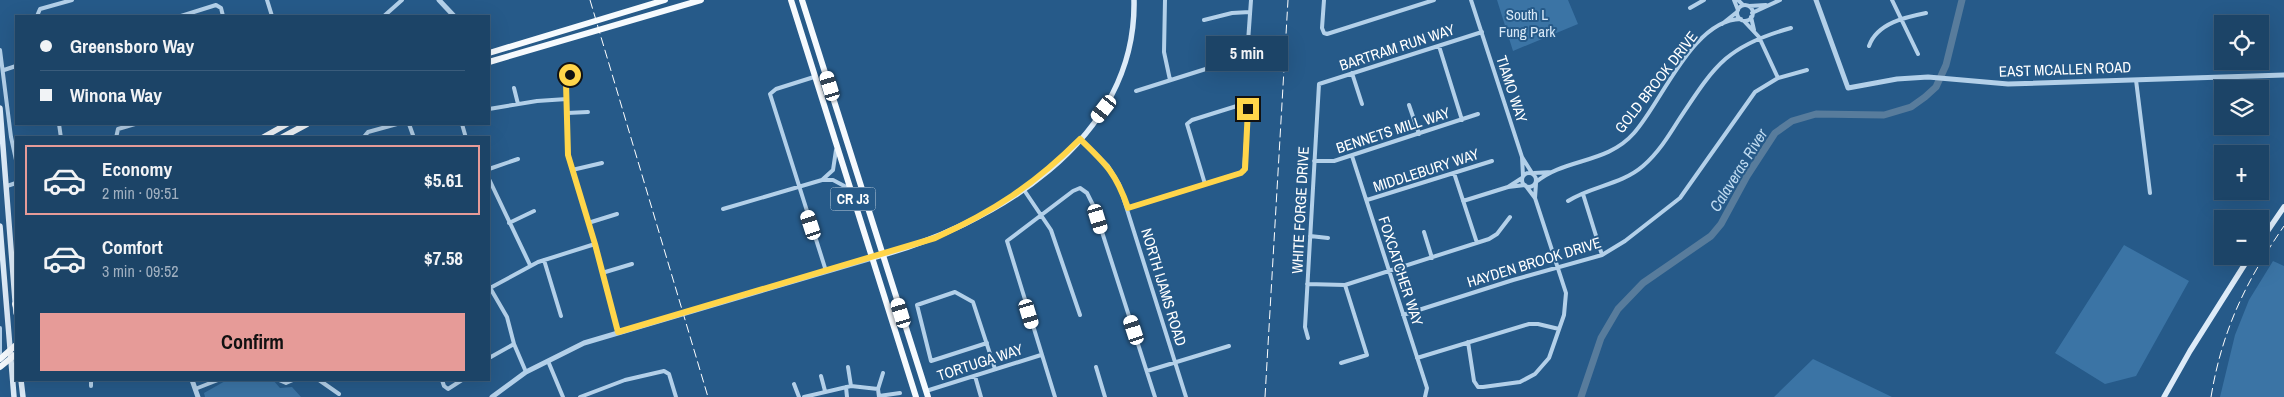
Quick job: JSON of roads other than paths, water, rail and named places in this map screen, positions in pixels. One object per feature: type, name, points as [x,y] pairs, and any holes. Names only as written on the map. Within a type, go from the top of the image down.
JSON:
[{"type":"main road","points":[[490,52],[665,0]]},
{"type":"main road","points":[[490,62],[702,0]]},
{"type":"main road","name":"CR J3","points":[[791,0],[916,397]]},
{"type":"main road","name":"CR J3","points":[[802,0],[927,394]]},
{"type":"main road","points":[[872,258],[952,231],[988,212],[1024,190],[1080,139],[1104,109],[1122,72],[1131,40],[1134,0]]},
{"type":"main road","points":[[0,108],[15,293]]},
{"type":"main road","points":[[266,136],[285,125]]},
{"type":"main road","points":[[285,136],[305,125]]},
{"type":"main road","points":[[2269,229],[2284,207]]},
{"type":"main road","points":[[0,226],[13,352],[10,358],[0,367]]},
{"type":"main road","points":[[2164,397],[2190,351],[2244,265]]},
{"type":"main road","points":[[0,358],[13,352]]},
{"type":"main road","points":[[10,358],[14,397]]},
{"type":"main road","points":[[21,381],[23,397]]},
{"type":"street","points":[[37,15],[40,9],[72,0]]},
{"type":"street","points":[[267,0],[272,15]]},
{"type":"street","points":[[385,15],[402,0]]},
{"type":"street","points":[[439,0],[453,15]]},
{"type":"street","points":[[1166,0],[1164,52],[1170,80]]},
{"type":"street","points":[[1136,91],[1247,56],[1251,0]]},
{"type":"street","points":[[1324,0],[1322,28],[1324,33],[1331,33],[1434,0]]},
{"type":"street","name":"TIAMO WAY","points":[[1472,0],[1522,157],[1536,182]]},
{"type":"street","points":[[1690,8],[1704,0]]},
{"type":"street","points":[[1734,0],[1742,20],[1759,37],[1778,78]]},
{"type":"street","points":[[1738,0],[1746,6],[1751,15],[1754,30]]},
{"type":"street","name":"GOLD BROOK DRIVE","points":[[1722,24],[1742,20],[1766,5],[1780,0]]},
{"type":"street","name":"EAST MCALLEN ROAD","points":[[1816,0],[1848,88],[1897,79],[1932,77],[1992,84],[2284,75]]},
{"type":"street","points":[[1892,0],[1918,54]]},
{"type":"street","points":[[184,15],[216,5],[221,8],[223,15]]},
{"type":"street","name":"GOLD BROOK DRIVE","points":[[1522,177],[1532,173],[1552,172],[1603,156],[1628,139],[1638,128],[1684,60],[1703,38],[1746,6],[1766,5]]},
{"type":"street","points":[[1204,20],[1232,13],[1250,12]]},
{"type":"street","points":[[1869,46],[1880,31],[1901,19],[1926,12]]},
{"type":"street","points":[[1568,201],[1626,178],[1642,167],[1665,142],[1716,67],[1728,55],[1759,37],[1791,28]]},
{"type":"street","name":"BARTRAM RUN WAY","points":[[1319,84],[1482,32]]},
{"type":"street","points":[[1439,46],[1462,120]]},
{"type":"street","points":[[0,50],[4,70],[10,137],[15,156]]},
{"type":"street","points":[[4,70],[15,66]]},
{"type":"street","name":"HAYDEN BROOK DRIVE","points":[[1403,315],[1513,280],[1602,255],[1625,241],[1680,198],[1748,99],[1766,84],[1778,78],[1807,70]]},
{"type":"street","points":[[1352,73],[1362,104]]},
{"type":"street","points":[[574,74],[566,79],[567,142],[572,170],[595,244],[618,332]]},
{"type":"street","points":[[814,77],[776,89],[770,94],[826,271]]},
{"type":"street","points":[[2136,80],[2150,193]]},
{"type":"street","name":"WHITE FORGE DRIVE","points":[[1308,338],[1305,327],[1319,84]]},
{"type":"street","points":[[514,88],[518,104]]},
{"type":"street","points":[[490,109],[567,99]]},
{"type":"street","points":[[1128,208],[1205,184],[1244,171],[1248,112],[1246,105],[1230,108],[1187,124],[1205,184]]},
{"type":"street","points":[[1409,105],[1419,134]]},
{"type":"street","points":[[567,113],[588,112]]},
{"type":"street","name":"BENNETS MILL WAY","points":[[1314,161],[1334,161],[1352,156],[1478,114]]},
{"type":"street","points":[[116,136],[118,129],[132,125]]},
{"type":"street","points":[[363,136],[394,125]]},
{"type":"street","name":"NORTH IJAMS ROAD","points":[[1080,139],[1112,171],[1119,184],[1186,397]]},
{"type":"street","points":[[822,180],[833,170],[836,162],[836,143]]},
{"type":"street","name":"FOXCATCHER WAY","points":[[1352,156],[1417,358],[1426,395]]},
{"type":"street","name":"TIAMO WAY","points":[[1522,157],[1522,177]]},
{"type":"street","points":[[490,168],[518,158]]},
{"type":"street","name":"MIDDLEBURY WAY","points":[[1367,200],[1492,160]]},
{"type":"street","points":[[572,170],[602,163]]},
{"type":"street","name":"GOLD BROOK DRIVE","points":[[1525,186],[1532,186],[1552,172]]},
{"type":"street","points":[[1454,173],[1477,243]]},
{"type":"street","points":[[1468,342],[1474,381],[1478,386],[1520,382],[1536,374],[1549,358],[1559,329],[1566,300],[1558,268],[1535,198],[1525,186],[1522,177],[1508,187]]},
{"type":"street","points":[[490,180],[530,265]]},
{"type":"street","points":[[723,210],[822,180],[833,180],[851,190]]},
{"type":"street","points":[[0,188],[15,182]]},
{"type":"street","points":[[1535,198],[1536,182]]},
{"type":"street","points":[[1463,201],[1508,187],[1525,186]]},
{"type":"street","points":[[1055,397],[1007,244],[1009,239],[1076,189],[1084,189],[1094,207],[1155,397]]},
{"type":"street","points":[[1024,190],[1042,216],[1055,241],[1080,315]]},
{"type":"street","points":[[1583,194],[1602,255]]},
{"type":"street","points":[[509,223],[534,211]]},
{"type":"street","points":[[588,223],[617,214]]},
{"type":"street","points":[[1307,284],[1344,285],[1432,258],[1477,243],[1497,234],[1510,217]]},
{"type":"street","points":[[1424,232],[1432,258]]},
{"type":"street","points":[[1310,236],[1328,238]]},
{"type":"street","points":[[490,286],[530,265],[595,244]]},
{"type":"street","points":[[492,397],[499,395],[526,372],[584,343],[872,258]]},
{"type":"street","points":[[544,260],[560,316]]},
{"type":"street","points":[[602,273],[632,264]]},
{"type":"street","points":[[1341,363],[1367,355],[1344,285]]},
{"type":"street","points":[[490,289],[507,317],[514,344],[526,372]]},
{"type":"street","points":[[987,344],[931,361],[917,304],[958,292],[964,298],[973,302],[987,344],[995,369]]},
{"type":"street","points":[[1417,358],[1529,324],[1559,329]]},
{"type":"street","points":[[0,328],[0,353]]},
{"type":"street","points":[[490,357],[514,344]]},
{"type":"street","points":[[1147,371],[1229,346]]},
{"type":"street","name":"TORTUGA WAY","points":[[927,394],[995,369],[1041,355]]},
{"type":"street","points":[[548,361],[563,397]]},
{"type":"street","points":[[1096,366],[1105,397]]},
{"type":"street","points":[[848,368],[851,386]]},
{"type":"street","points":[[580,397],[624,380],[667,372],[676,397]]},
{"type":"street","points":[[883,373],[878,389],[879,397],[900,393]]},
{"type":"street","points":[[821,376],[825,391]]},
{"type":"street","points":[[975,376],[981,397]]},
{"type":"street","points":[[91,381],[91,386]]},
{"type":"street","points":[[192,381],[198,397]]},
{"type":"street","points":[[195,389],[215,381]]},
{"type":"street","points":[[320,381],[339,394]]},
{"type":"street","points":[[442,381],[444,386],[448,389],[460,381]]},
{"type":"street","points":[[794,384],[798,397]]},
{"type":"street","points":[[804,397],[851,386],[878,389]]},
{"type":"street","points":[[846,387],[847,397]]},
{"type":"waterway","name":"Calaveras River","points":[[1581,397],[1601,338],[1618,309],[1643,283],[1711,236],[1721,224],[1747,176],[1775,133],[1792,121],[1816,114],[1884,115],[1911,107],[1936,87],[1946,65],[1962,0]]},
{"type":"railway","points":[[590,0],[708,397]]},
{"type":"railway","points":[[1265,397],[1288,0]]},
{"type":"railway","points":[[2211,397],[2222,350],[2237,307],[2258,266],[2284,226]]},
{"type":"park label","name":"South L Fung Park","points":[[1527,22]]}]
